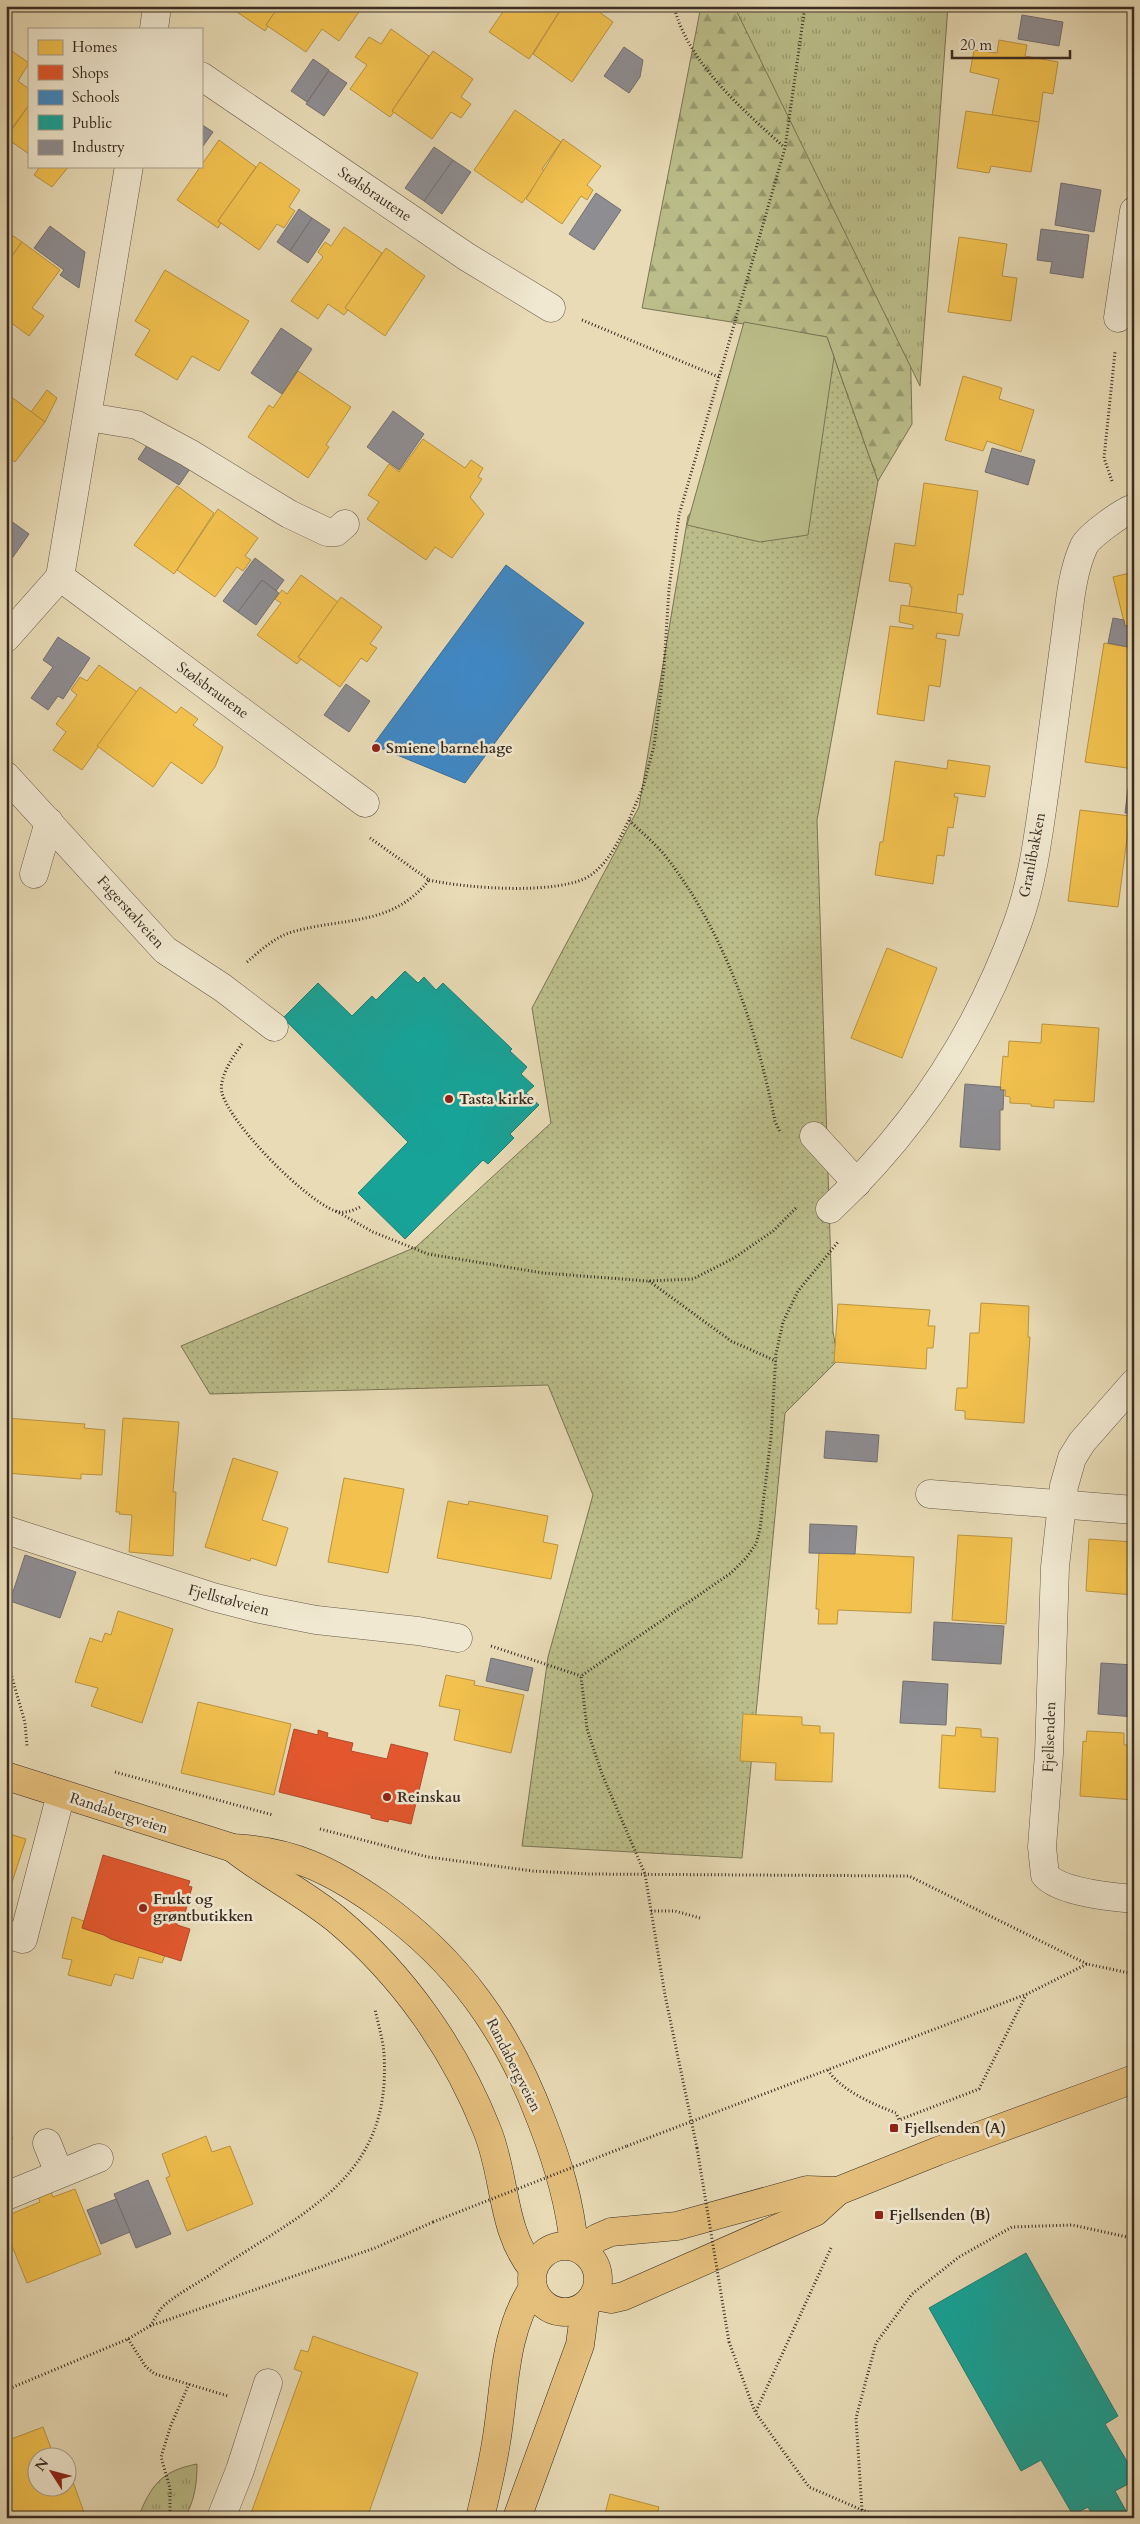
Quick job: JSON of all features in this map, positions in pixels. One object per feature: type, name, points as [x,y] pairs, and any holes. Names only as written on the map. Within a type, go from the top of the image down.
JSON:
[{"type":"main road","name":"Randabergveien","points":[[6,1776],[233,1848],[265,1850],[295,1858],[334,1876],[404,1922],[439,1953],[464,1982],[484,2006],[507,2042],[538,2109],[566,2190],[578,2248]]},
{"type":"main road","name":"Randabergveien","points":[[233,1848],[259,1868],[309,1900],[349,1931],[376,1956],[436,2032],[457,2066],[488,2132],[516,2243],[533,2278]]},
{"type":"main road","points":[[533,2278],[538,2299],[548,2308],[560,2313],[573,2312],[590,2301],[624,2296],[815,2212],[838,2191],[938,2151],[1134,2079]]},
{"type":"main road","points":[[480,2518],[496,2443],[511,2338],[539,2258],[549,2249],[562,2246],[578,2248],[611,2232],[677,2226],[807,2190],[838,2191]]},
{"type":"main road","points":[[517,2518],[580,2345],[590,2301],[599,2281],[597,2267],[578,2248]]},
{"type":"street","points":[[154,28],[158,6]]},
{"type":"street","name":"Stølsbrautene","points":[[202,77],[467,257],[551,308]]},
{"type":"street","points":[[6,638],[60,577],[88,417],[128,168]]},
{"type":"street","points":[[1118,318],[1134,210]]},
{"type":"street","points":[[88,417],[138,425],[189,453],[289,514],[327,532],[336,532],[345,524]]},
{"type":"street","name":"Granlibakken","points":[[830,1209],[858,1182],[923,1106],[956,1054],[988,994],[1018,921],[1037,848],[1072,591],[1084,545],[1129,510]]},
{"type":"street","name":"Stølsbrautene","points":[[60,577],[365,803]]},
{"type":"street","name":"Fagerstølveien","points":[[6,776],[165,950],[223,988],[268,1022]]},
{"type":"street","points":[[34,874],[49,822]]},
{"type":"street","points":[[814,1136],[858,1182]]},
{"type":"street","name":"Fjellsenden","points":[[1134,1383],[1082,1442],[1072,1458],[1064,1486],[1055,1567],[1050,1754],[1042,1847],[1045,1875],[1054,1883],[1134,1899]]},
{"type":"street","points":[[930,1494],[1062,1506],[1134,1510]]},
{"type":"street","name":"Fjellstølveien","points":[[6,1530],[204,1595],[260,1609],[316,1620],[418,1630],[458,1638]]},
{"type":"street","points":[[6,1934],[22,1939],[61,1794]]},
{"type":"street","points":[[47,2143],[59,2173]]},
{"type":"street","points":[[6,2196],[99,2158]]},
{"type":"street","points":[[221,2518],[240,2470],[264,2394]]},
{"type":"path","points":[[674,6],[679,27],[718,84],[785,148]]},
{"type":"path","points":[[365,803],[365,828],[368,837],[429,880],[454,886],[492,888],[565,885],[589,877],[604,865],[615,849],[642,787],[654,746],[679,515],[785,148],[805,6]]},
{"type":"path","points":[[551,308],[719,377]]},
{"type":"path","points":[[1118,318],[1104,458],[1129,510]]},
{"type":"path","points":[[629,820],[666,856],[713,927],[740,995],[768,1088],[775,1121],[782,1138]]},
{"type":"path","points":[[223,988],[268,944],[291,932],[381,915],[396,909],[419,893],[429,880]]},
{"type":"path","points":[[268,1022],[236,1053],[225,1074],[222,1092],[234,1115],[295,1184],[317,1201],[373,1232],[428,1254],[543,1273],[648,1280],[693,1279],[734,1258],[773,1231],[796,1208],[818,1194],[840,1222],[842,1235],[835,1248],[798,1291],[783,1322],[776,1361],[771,1437],[760,1529],[756,1544],[746,1558],[731,1573],[581,1676]]},
{"type":"path","points":[[336,1212],[348,1212],[360,1207]]},
{"type":"path","points":[[648,1280],[731,1341],[776,1361]]},
{"type":"path","points":[[458,1638],[512,1652],[581,1676]]},
{"type":"path","points":[[6,1656],[25,1723],[27,1747]]},
{"type":"path","points":[[581,1676],[587,1729],[602,1774],[645,1874],[650,1912],[691,2123],[698,2148],[729,2342],[755,2412],[809,2487],[862,2510],[887,2518]]},
{"type":"path","points":[[20,1745],[36,1750]]},
{"type":"path","points":[[112,1771],[282,1818]]},
{"type":"path","points":[[310,1826],[428,1857],[533,1871],[645,1874],[909,1876],[1087,1964],[1134,1974]]},
{"type":"path","points":[[650,1912],[675,1911],[700,1918]]},
{"type":"path","points":[[6,2390],[128,2338],[150,2326],[375,2248],[433,2222],[1026,1994],[1087,1964]]},
{"type":"path","points":[[828,2070],[833,2078],[874,2105],[896,2113],[899,2120],[979,2089],[1026,1994]]},
{"type":"path","points":[[150,2326],[161,2309],[224,2265],[295,2222],[327,2198],[351,2170],[370,2142],[381,2111],[384,2052],[374,2005]]},
{"type":"path","points":[[1134,2210],[1132,2238],[1134,2252]]},
{"type":"path","points":[[862,2510],[856,2418],[876,2343],[912,2294],[959,2257],[1012,2227],[1072,2225],[1132,2238]]},
{"type":"path","points":[[755,2412],[831,2248]]},
{"type":"path","points":[[128,2338],[146,2367],[155,2374],[189,2384],[264,2394]]},
{"type":"path","points":[[170,2518],[170,2488],[161,2458],[171,2424],[189,2384]]},
{"type":"green space","points":[[701,6],[903,6],[912,424],[878,481],[827,337],[642,308]]},
{"type":"green space","points":[[734,6],[948,6],[920,386]]},
{"type":"green space","points":[[744,322],[827,337],[834,357],[808,535],[760,542],[687,525]]},
{"type":"green space","points":[[827,337],[878,481],[817,820],[833,1332],[838,1360],[785,1413],[742,1858],[522,1846],[548,1657],[593,1495],[548,1385],[210,1394],[181,1346],[416,1247],[551,1123],[532,1008],[639,807],[688,516]]},
{"type":"green space","points":[[197,2464],[195,2492],[184,2518],[138,2518],[153,2488],[159,2481],[174,2471]]},
{"type":"building: Homes","points":[[228,6],[279,6],[266,25],[268,26],[265,31]]},
{"type":"building: Homes","points":[[279,6],[363,6],[339,41],[322,29],[306,52],[266,25]]},
{"type":"building: Homes","points":[[507,6],[563,6],[529,59],[489,32]]},
{"type":"building: Homes","points":[[563,6],[591,6],[613,22],[572,82],[533,54]]},
{"type":"building: Homes","points":[[391,29],[429,56],[392,111],[394,112],[390,117],[350,89],[367,65],[355,57],[369,37],[381,44]]},
{"type":"building: Homes","points":[[999,40],[1027,45],[1025,56],[1058,62],[1053,94],[1043,92],[1039,122],[992,115],[999,79],[970,72],[974,50],[997,53]]},
{"type":"building: Homes","points":[[6,47],[28,62],[18,81],[28,88],[28,106],[6,136]]},
{"type":"building: Homes","points":[[433,51],[473,79],[461,97],[471,104],[461,118],[451,112],[432,139],[392,111]]},
{"type":"building: Homes","points":[[28,106],[28,153],[6,138]]},
{"type":"building: Homes","points":[[515,110],[561,142],[542,169],[545,171],[522,203],[474,170]]},
{"type":"building: Homes","points":[[966,111],[1039,122],[1031,172],[991,166],[989,173],[957,168]]},
{"type":"building: Homes","points":[[563,139],[601,166],[587,185],[593,190],[587,200],[581,196],[562,224],[526,199]]},
{"type":"building: Homes","points":[[219,140],[256,167],[218,221],[221,223],[218,228],[177,200],[199,168],[202,168],[202,164]]},
{"type":"building: Homes","points":[[260,162],[300,190],[289,207],[295,211],[284,228],[277,224],[259,250],[218,221]]},
{"type":"building: Homes","points":[[39,168],[67,168],[52,187],[34,175]]},
{"type":"building: Homes","points":[[344,227],[382,253],[345,308],[348,310],[344,315],[328,304],[318,319],[291,301],[323,257],[318,252],[325,242],[331,246]]},
{"type":"building: Homes","points":[[6,231],[22,242],[6,264]]},
{"type":"building: Homes","points":[[959,237],[1007,244],[1002,276],[1017,278],[1011,321],[948,312]]},
{"type":"building: Homes","points":[[22,242],[60,270],[32,308],[44,316],[29,336],[6,319],[6,264]]},
{"type":"building: Homes","points":[[386,248],[425,276],[385,336],[345,308]]},
{"type":"building: Homes","points":[[165,270],[249,321],[219,371],[192,356],[177,380],[135,355],[150,330],[135,321]]},
{"type":"building: Homes","points":[[298,371],[351,407],[326,445],[329,447],[308,478],[248,437],[269,405],[273,408]]},
{"type":"building: Homes","points":[[963,376],[1002,388],[999,399],[1034,410],[1021,452],[987,441],[983,451],[945,440]]},
{"type":"building: Homes","points":[[47,390],[57,398],[45,422],[31,412]]},
{"type":"building: Homes","points":[[6,393],[45,422],[15,462],[6,455]]},
{"type":"building: Homes","points":[[423,439],[465,468],[471,460],[483,468],[478,477],[482,479],[470,497],[484,514],[452,558],[435,547],[426,560],[367,519],[379,502],[368,495],[389,464],[399,472]]},
{"type":"building: Homes","points":[[924,483],[978,491],[963,595],[958,594],[956,613],[909,606],[912,587],[910,587],[910,584],[889,581],[895,543],[915,546]]},
{"type":"building: Homes","points":[[177,486],[214,513],[174,574],[134,545]]},
{"type":"building: Homes","points":[[218,509],[258,538],[245,556],[251,560],[243,571],[237,567],[215,597],[177,570]]},
{"type":"building: Homes","points":[[1134,572],[1134,624],[1125,626],[1113,577]]},
{"type":"building: Homes","points":[[301,575],[338,602],[298,657],[301,659],[297,664],[257,635],[281,603],[275,599],[282,590],[287,594]]},
{"type":"building: Homes","points":[[341,597],[382,627],[370,644],[377,648],[367,662],[361,658],[340,687],[298,657]]},
{"type":"building: Homes","points":[[901,605],[963,614],[959,636],[937,633],[936,638],[946,640],[940,687],[929,685],[924,721],[877,714],[890,626],[913,629],[913,625],[899,622]]},
{"type":"building: Homes","points":[[1104,643],[1134,648],[1134,769],[1085,762]]},
{"type":"building: Homes","points":[[99,665],[137,692],[82,770],[53,750],[66,732],[56,724],[77,695],[71,690],[80,677],[87,681]]},
{"type":"building: Homes","points":[[140,687],[176,713],[181,707],[198,719],[193,725],[223,747],[215,767],[202,784],[171,762],[153,787],[97,746]]},
{"type":"building: Homes","points":[[948,760],[990,766],[985,797],[955,793],[954,797],[958,797],[953,828],[948,827],[944,856],[937,855],[933,884],[875,875],[880,842],[883,842],[895,761],[947,769]]},
{"type":"building: Homes","points":[[1080,810],[1130,816],[1118,907],[1068,901]]},
{"type":"building: Homes","points":[[887,948],[937,968],[902,1058],[851,1038]]},
{"type":"building: Homes","points":[[1042,1024],[1099,1028],[1094,1102],[1054,1100],[1054,1108],[1031,1106],[1031,1104],[1010,1103],[1010,1097],[1005,1096],[1006,1090],[1000,1090],[1003,1056],[1008,1057],[1009,1041],[1041,1043]]},
{"type":"building: Homes","points":[[981,1303],[1029,1306],[1028,1337],[1030,1337],[1024,1423],[965,1419],[965,1411],[955,1410],[957,1388],[967,1388],[970,1333],[979,1333]]},
{"type":"building: Homes","points":[[838,1304],[930,1310],[928,1326],[935,1326],[933,1348],[927,1348],[926,1369],[834,1362]]},
{"type":"building: Homes","points":[[6,1418],[85,1424],[84,1428],[105,1430],[102,1475],[81,1474],[81,1479],[6,1473]]},
{"type":"building: Homes","points":[[123,1418],[179,1422],[173,1492],[176,1492],[173,1556],[129,1552],[132,1515],[116,1512]]},
{"type":"building: Homes","points":[[233,1458],[278,1472],[262,1520],[288,1528],[276,1566],[251,1558],[250,1561],[205,1547]]},
{"type":"building: Homes","points":[[344,1478],[404,1489],[388,1573],[328,1562]]},
{"type":"building: Homes","points":[[448,1501],[468,1505],[469,1501],[548,1516],[543,1542],[558,1545],[551,1579],[437,1558]]},
{"type":"building: Homes","points":[[958,1535],[1012,1538],[1006,1624],[952,1620]]},
{"type":"building: Homes","points":[[1089,1539],[1134,1542],[1134,1595],[1086,1591]]},
{"type":"building: Homes","points":[[819,1552],[914,1557],[911,1613],[838,1610],[837,1624],[818,1624],[819,1609],[816,1609]]},
{"type":"building: Homes","points":[[118,1611],[173,1629],[142,1723],[91,1706],[98,1688],[75,1682],[90,1638],[102,1642],[105,1633],[111,1635]]},
{"type":"building: Homes","points":[[446,1675],[475,1681],[474,1685],[524,1695],[511,1753],[454,1740],[460,1710],[439,1706]]},
{"type":"building: Homes","points":[[198,1702],[291,1724],[274,1795],[181,1773]]},
{"type":"building: Homes","points":[[743,1714],[802,1717],[802,1725],[820,1726],[820,1733],[834,1733],[832,1782],[775,1780],[776,1763],[740,1761]]},
{"type":"building: Homes","points":[[956,1727],[981,1729],[981,1737],[998,1738],[995,1792],[939,1788],[942,1735],[955,1736]]},
{"type":"building: Homes","points":[[1087,1731],[1124,1733],[1124,1745],[1134,1745],[1134,1800],[1080,1796],[1083,1741],[1086,1742]]},
{"type":"building: Homes","points":[[6,1833],[26,1839],[6,1901]]},
{"type":"building: Homes","points":[[72,1917],[84,1921],[82,1928],[165,1955],[162,1963],[139,1957],[133,1979],[115,1974],[111,1986],[68,1975],[72,1960],[62,1958]]},
{"type":"building: Homes","points":[[6,2122],[13,2139],[6,2142]]},
{"type":"building: Homes","points":[[206,2136],[212,2152],[230,2146],[253,2204],[187,2231],[166,2178],[170,2176],[162,2154]]},
{"type":"building: Homes","points":[[75,2189],[101,2254],[27,2283],[6,2231],[6,2216],[40,2202],[38,2197],[51,2192],[53,2197]]},
{"type":"building: Homes","points":[[313,2336],[418,2373],[367,2518],[252,2518],[250,2516],[302,2372],[294,2369],[301,2350],[308,2352]]},
{"type":"building: Homes","points":[[43,2427],[50,2446],[28,2446],[28,2496],[78,2496],[86,2518],[6,2518],[6,2441]]},
{"type":"building: Homes","points":[[610,2494],[659,2507],[656,2518],[604,2518]]},
{"type":"building: Shops","points":[[294,1729],[318,1735],[318,1730],[328,1733],[327,1737],[353,1743],[351,1751],[387,1759],[391,1744],[428,1753],[411,1824],[389,1819],[388,1822],[371,1818],[371,1815],[279,1792]]},
{"type":"building: Shops","points":[[103,1855],[190,1881],[188,1886],[192,1887],[183,1921],[178,1920],[177,1925],[190,1929],[181,1961],[82,1928]]},
{"type":"building: Schools","points":[[506,565],[584,623],[465,783],[373,745]]},
{"type":"building: Public","name":"Tasta kirke","points":[[405,971],[418,983],[424,977],[436,990],[443,983],[512,1049],[510,1051],[527,1067],[521,1074],[534,1086],[526,1093],[539,1105],[510,1134],[514,1138],[488,1164],[483,1160],[405,1239],[358,1193],[408,1142],[283,1018],[318,983],[352,1016],[372,996],[376,1000]]},
{"type":"building: Public","points":[[1026,2253],[1118,2416],[1105,2424],[1128,2463],[1134,2460],[1134,2481],[1115,2491],[1130,2518],[1094,2518],[1088,2507],[1073,2515],[1041,2460],[1021,2471],[929,2308]]},
{"type":"building: Industry","points":[[1022,15],[1063,22],[1059,46],[1018,39]]},
{"type":"building: Industry","points":[[624,47],[643,60],[640,77],[629,93],[604,76]]},
{"type":"building: Industry","points":[[313,59],[329,70],[307,102],[291,91]]},
{"type":"building: Industry","points":[[329,71],[347,83],[324,116],[306,104]]},
{"type":"building: Industry","points":[[202,125],[213,132],[202,148]]},
{"type":"building: Industry","points":[[434,147],[453,160],[424,201],[405,188]]},
{"type":"building: Industry","points":[[453,160],[471,172],[442,214],[424,201]]},
{"type":"building: Industry","points":[[1061,183],[1101,190],[1094,232],[1055,225]]},
{"type":"building: Industry","points":[[596,193],[621,210],[594,250],[569,234]]},
{"type":"building: Industry","points":[[299,209],[312,218],[290,251],[277,242]]},
{"type":"building: Industry","points":[[312,218],[330,230],[308,263],[290,251]]},
{"type":"building: Industry","points":[[50,226],[85,252],[79,288],[60,275],[64,270],[34,248]]},
{"type":"building: Industry","points":[[1041,229],[1089,235],[1083,278],[1050,273],[1052,262],[1037,260]]},
{"type":"building: Industry","points":[[281,328],[312,349],[282,394],[251,373]]},
{"type":"building: Industry","points":[[393,411],[424,434],[399,470],[367,447]]},
{"type":"building: Industry","points":[[151,439],[192,466],[179,485],[138,459]]},
{"type":"building: Industry","points":[[992,448],[1035,460],[1028,485],[985,472]]},
{"type":"building: Industry","points":[[11,521],[29,534],[6,567],[6,528]]},
{"type":"building: Industry","points":[[255,558],[284,580],[276,591],[262,580],[238,612],[223,601]]},
{"type":"building: Industry","points":[[262,580],[279,593],[256,625],[238,612]]},
{"type":"building: Industry","points":[[1113,618],[1124,620],[1125,626],[1134,624],[1134,648],[1108,643]]},
{"type":"building: Industry","points":[[58,637],[90,658],[63,699],[58,696],[48,710],[31,698],[53,667],[43,660]]},
{"type":"building: Industry","points":[[346,684],[370,701],[349,732],[324,715]]},
{"type":"building: Industry","points":[[1128,788],[1134,789],[1134,814],[1125,813]]},
{"type":"building: Industry","points":[[965,1084],[1001,1087],[1000,1090],[1004,1090],[1003,1110],[1000,1110],[1000,1150],[960,1147]]},
{"type":"building: Industry","points":[[826,1431],[879,1435],[877,1462],[824,1458]]},
{"type":"building: Industry","points":[[810,1524],[857,1526],[855,1554],[809,1553]]},
{"type":"building: Industry","points":[[25,1555],[76,1572],[60,1618],[10,1601]]},
{"type":"building: Industry","points":[[934,1622],[1004,1626],[1001,1664],[932,1660]]},
{"type":"building: Industry","points":[[491,1658],[533,1668],[528,1691],[486,1681]]},
{"type":"building: Industry","points":[[1101,1663],[1134,1665],[1134,1717],[1098,1714]]},
{"type":"building: Industry","points":[[903,1681],[948,1684],[946,1725],[900,1723]]},
{"type":"building: Industry","points":[[148,2180],[171,2234],[136,2248],[114,2194]]},
{"type":"building: Industry","points":[[116,2199],[130,2232],[101,2244],[87,2210]]},
{"type":"place","name":"Smiene barnehage","points":[[376,748]]},
{"type":"place","name":"Tasta kirke","points":[[449,1099]]},
{"type":"place","name":"Reinskau","points":[[387,1797]]},
{"type":"place","name":"Frukt og grøntbutikken","points":[[143,1908]]},
{"type":"place","name":"Fjellsenden (A)","points":[[894,2128]]},
{"type":"place","name":"Fjellsenden (B)","points":[[879,2215]]}]
